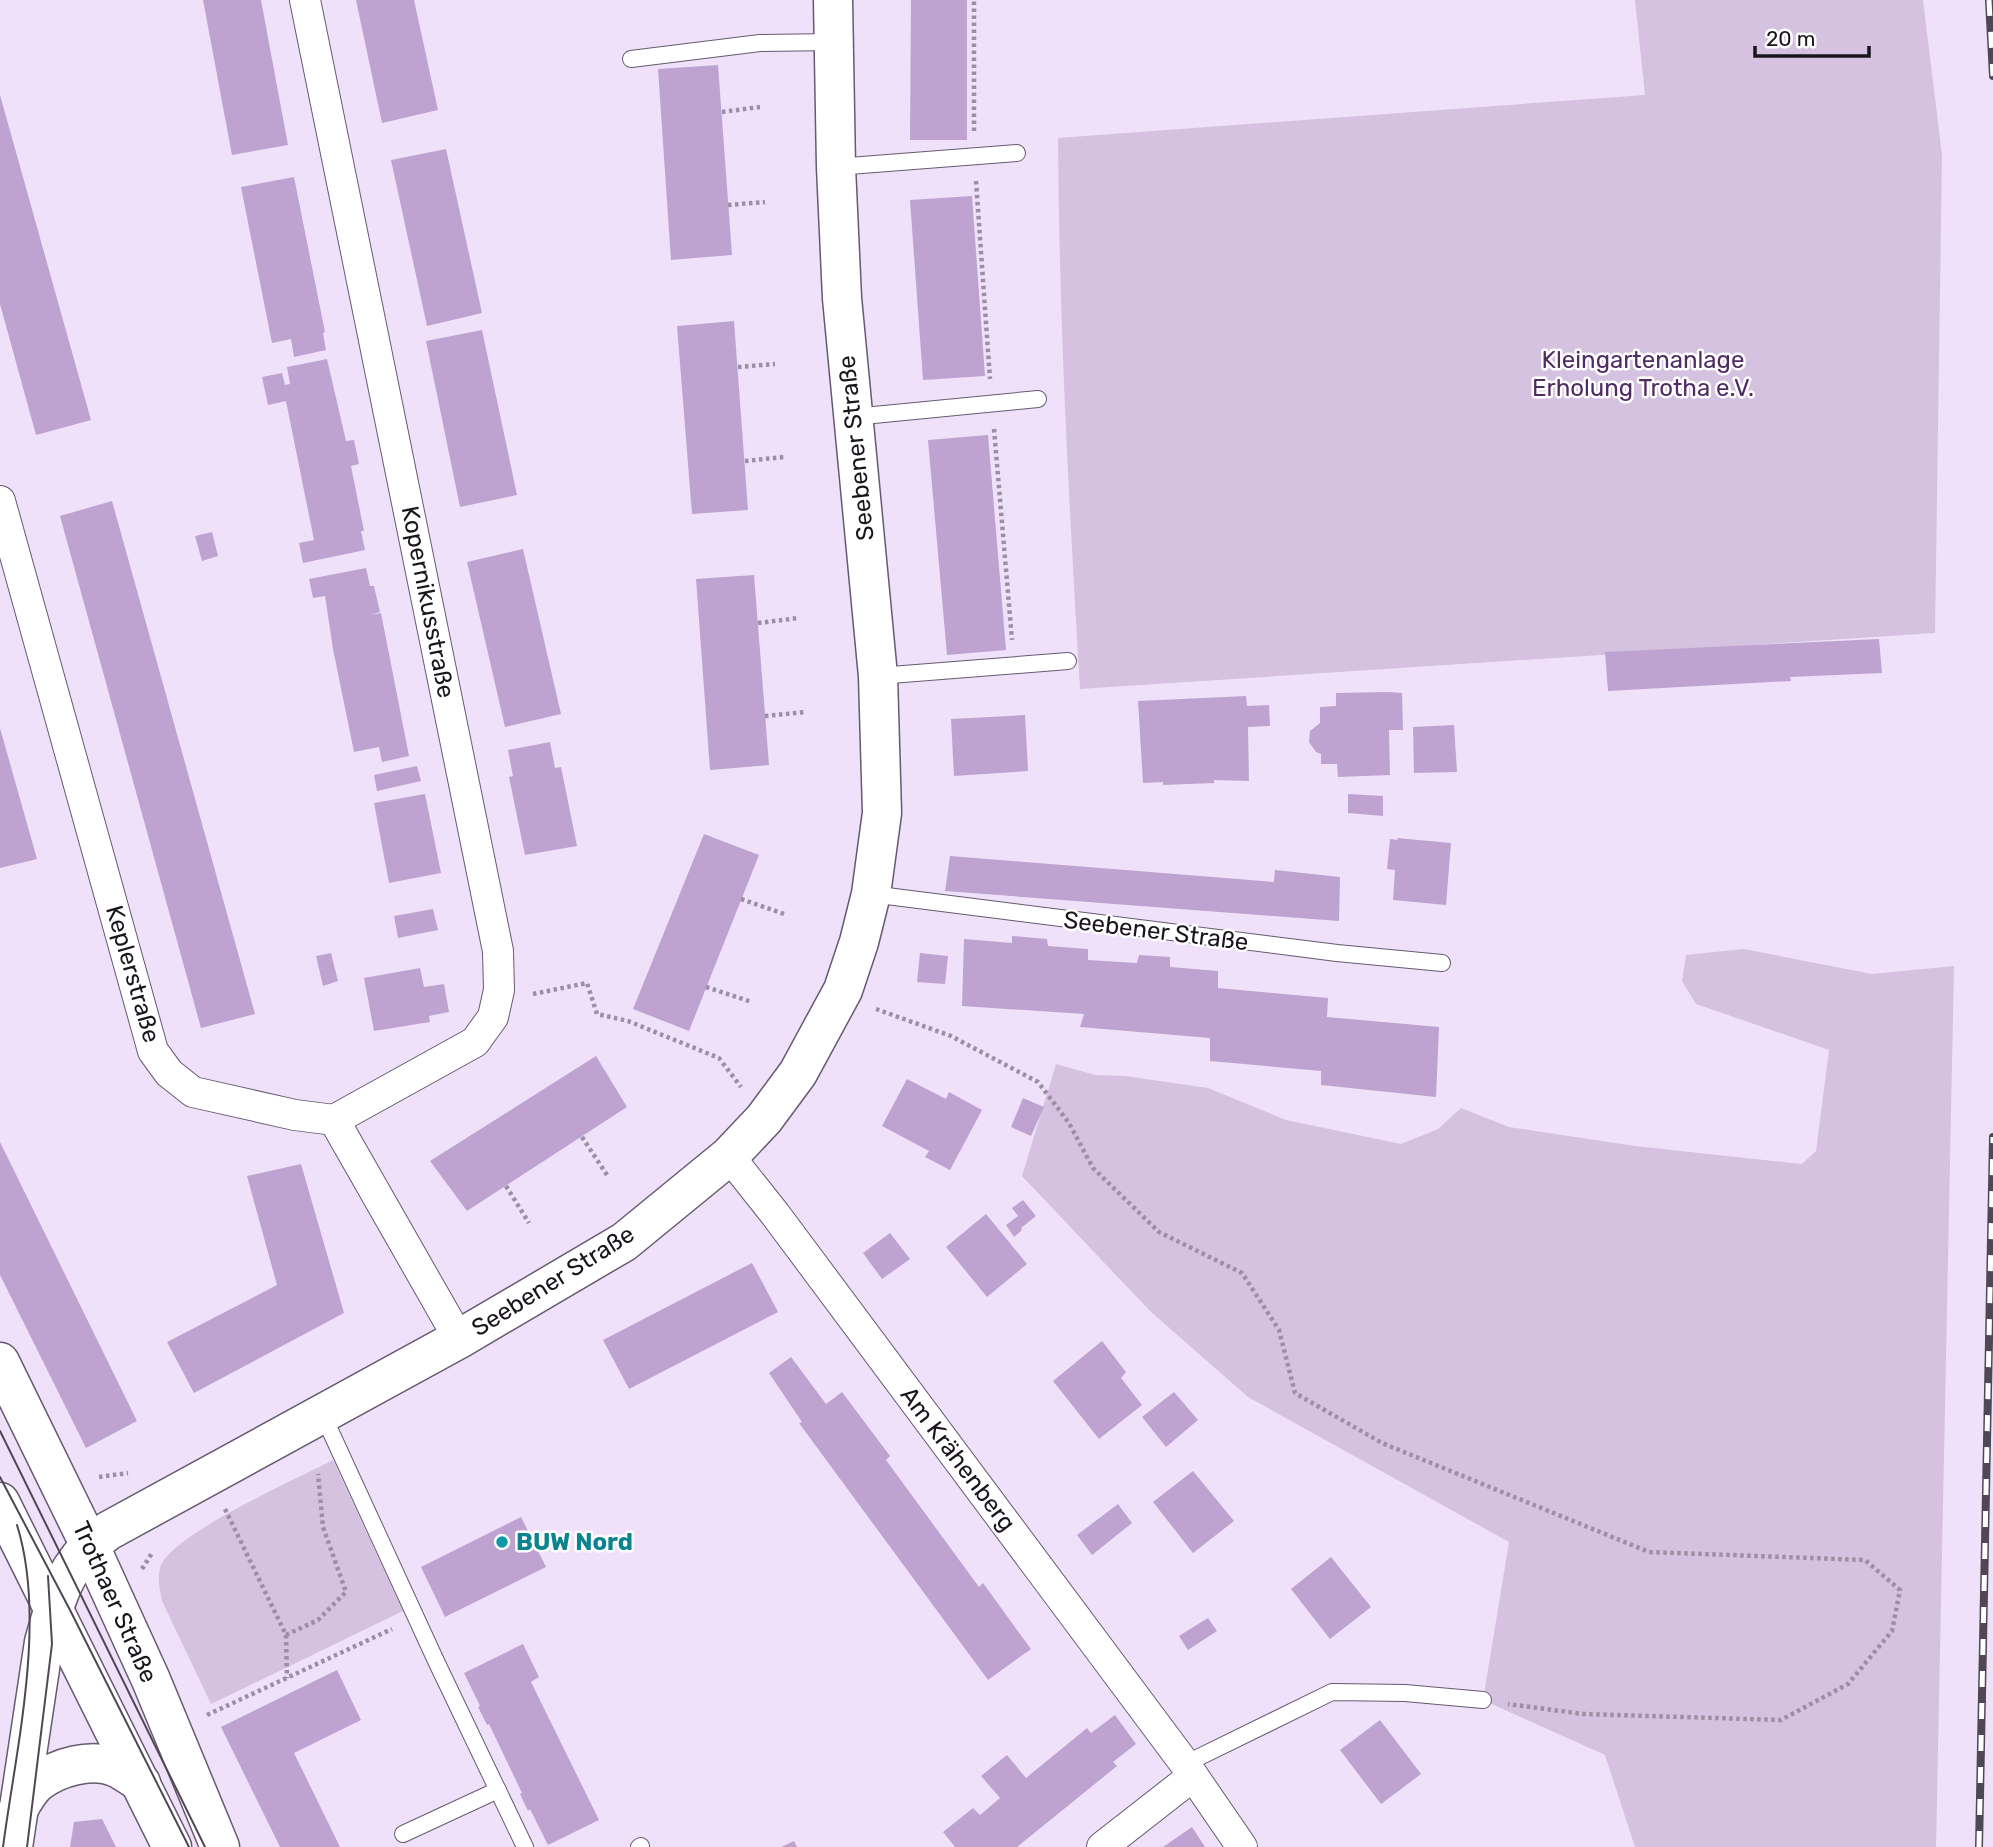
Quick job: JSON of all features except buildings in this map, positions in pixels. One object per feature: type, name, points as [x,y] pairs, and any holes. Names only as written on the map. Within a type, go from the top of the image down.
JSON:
[{"type":"street","name":"Kopernikusstraße","points":[[305,0],[498,951],[499,990],[493,1017],[475,1042],[334,1120]]},
{"type":"street","name":"Seebener Straße","points":[[15,1829],[44,1642],[53,1610],[71,1566],[89,1544],[108,1531],[459,1339],[624,1242],[729,1156],[764,1119],[798,1073],[847,978],[871,894],[882,813],[878,676],[842,298],[833,0]]},
{"type":"street","name":"Keplerstraße","points":[[0,501],[153,1051],[169,1073],[193,1092],[295,1115],[334,1120]]},
{"type":"street","points":[[334,1120],[459,1339]]},
{"type":"street","name":"Am Krähenberg","points":[[729,1156],[1189,1770],[1242,1847]]},
{"type":"street","name":"Trothaer Straße","points":[[0,1362],[89,1544],[151,1680],[220,1847]]},
{"type":"street","points":[[0,1502],[172,1847]]},
{"type":"street","points":[[15,1829],[35,1784],[54,1772],[87,1763],[115,1767],[141,1783]]},
{"type":"street","points":[[1102,1847],[1189,1770]]},
{"type":"lane","points":[[631,59],[760,43],[833,42]]},
{"type":"lane","points":[[836,167],[1017,153]]},
{"type":"lane","points":[[853,417],[1038,399]]},
{"type":"lane","points":[[878,676],[1068,661]]},
{"type":"lane","name":"Seebener Straße","points":[[871,894],[1337,953],[1442,962]]},
{"type":"lane","points":[[323,1415],[525,1847]]},
{"type":"lane","points":[[1189,1770],[1332,1692],[1405,1693],[1483,1700]]},
{"type":"lane","points":[[403,1834],[498,1790]]},
{"type":"path","points":[[974,0],[974,156],[991,392]]},
{"type":"path","points":[[722,112],[760,107]]},
{"type":"path","points":[[728,205],[765,202]]},
{"type":"path","points":[[738,367],[775,364]]},
{"type":"path","points":[[993,419],[1014,666]]},
{"type":"path","points":[[745,461],[784,457]]},
{"type":"path","points":[[758,623],[799,618]]},
{"type":"path","points":[[765,716],[806,712]]},
{"type":"path","points":[[741,899],[788,915]]},
{"type":"path","points":[[499,990],[524,996],[587,983],[597,1014],[628,1021],[719,1058],[742,1088]]},
{"type":"path","points":[[706,987],[752,1002]]},
{"type":"path","points":[[872,1008],[951,1036],[1038,1082],[1069,1123],[1093,1168],[1159,1232],[1242,1273],[1279,1330],[1295,1393],[1382,1443],[1649,1552],[1865,1560],[1900,1590],[1892,1631],[1849,1684],[1781,1720],[1583,1714],[1483,1700]]},
{"type":"path","points":[[736,1096],[748,1080]]},
{"type":"path","points":[[582,1137],[607,1175]]},
{"type":"path","points":[[506,1186],[529,1223]]},
{"type":"path","points":[[94,1477],[115,1477],[132,1472]]},
{"type":"path","points":[[286,1635],[318,1620],[346,1592],[323,1527],[318,1472]]},
{"type":"path","points":[[224,1508],[286,1635],[287,1678]]},
{"type":"path","points":[[141,1577],[147,1559],[159,1544]]},
{"type":"path","points":[[206,1716],[416,1617]]},
{"type":"green space","name":"Kleingartenanlage Erholung Trotha e.V.","points":[[1635,0],[1923,0],[1942,155],[1935,633],[1080,689],[1062,345],[1058,138],[1645,95]]},
{"type":"green space","points":[[1744,949],[1872,974],[1954,966],[1936,1847],[1635,1847],[1605,1755],[1483,1700],[1509,1542],[1248,1397],[1150,1311],[1022,1176],[1056,1064],[1095,1075],[1125,1076],[1208,1088],[1286,1120],[1401,1144],[1438,1129],[1461,1108],[1509,1127],[1635,1146],[1802,1164],[1816,1151],[1829,1050],[1696,1004],[1682,981],[1686,955]]},
{"type":"green space","points":[[333,1460],[403,1611],[211,1704],[162,1601],[160,1568],[169,1555],[186,1540],[210,1524]]},
{"type":"tram line","points":[[0,1431],[205,1847]]},
{"type":"tram line","points":[[0,1477],[189,1847]]},
{"type":"tram line","points":[[3,1847],[21,1727],[29,1643],[26,1562],[17,1525]]},
{"type":"tram line","points":[[27,1847],[52,1644],[48,1576]]},
{"type":"railway","points":[[1989,0],[1993,76]]},
{"type":"railway","points":[[1979,1847],[1993,1137]]},
{"type":"place","name":"BUW Nord","points":[[502,1542]]}]
